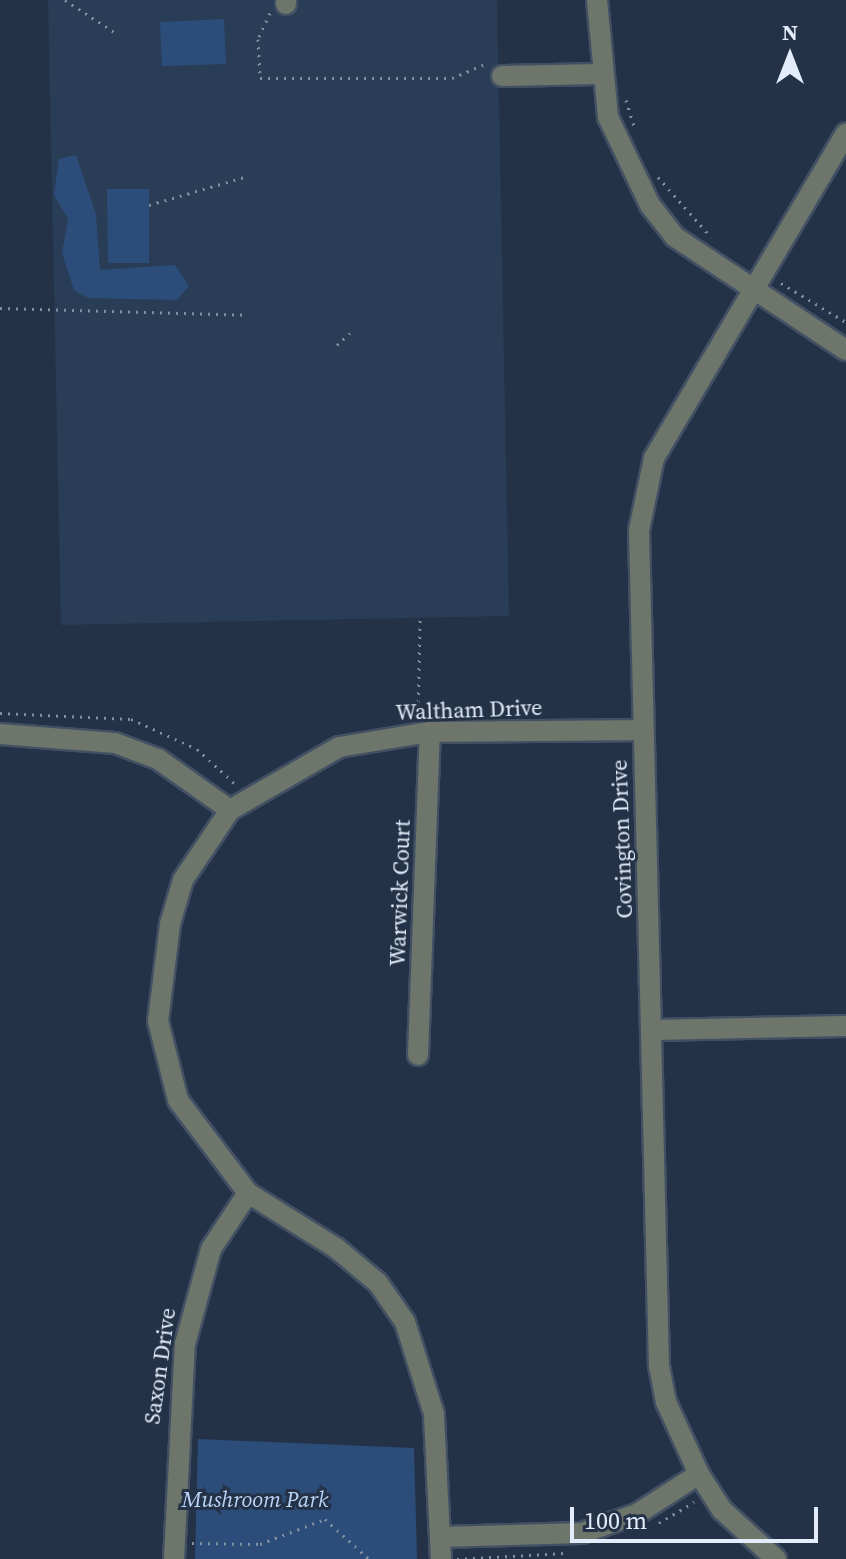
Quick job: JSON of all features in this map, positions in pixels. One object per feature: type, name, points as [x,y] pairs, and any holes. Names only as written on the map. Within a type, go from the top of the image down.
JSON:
[{"type":"street","points":[[597,0],[600,74],[618,144],[650,205],[675,237],[752,292],[846,350]]},
{"type":"street","points":[[499,68],[600,74]]},
{"type":"street","name":"Covington Drive","points":[[776,1559],[722,1510],[699,1474],[666,1402],[659,1367],[642,730],[644,491],[677,413],[846,133]]},
{"type":"street","name":"Waltham Drive","points":[[441,1559],[434,1414],[405,1322],[378,1283],[336,1248],[248,1193],[206,1147],[178,1100],[158,1021],[170,924],[183,880],[230,810],[339,747],[424,733],[642,730]]},
{"type":"street","name":"Warwick Court","points":[[418,1055],[424,733]]},
{"type":"street","points":[[0,734],[115,743],[158,759],[230,810]]},
{"type":"street","points":[[652,1030],[846,1026]]},
{"type":"street","name":"Saxon Drive","points":[[174,1551],[175,1438],[196,1288],[248,1193]]},
{"type":"street","points":[[441,1537],[582,1533],[647,1509],[699,1474]]},
{"type":"path","points":[[65,0],[114,32]]},
{"type":"path","points":[[281,1],[258,39],[260,78],[452,78],[499,68]]},
{"type":"path","points":[[625,94],[639,141]]},
{"type":"path","points":[[651,164],[679,205],[719,243]]},
{"type":"path","points":[[149,205],[245,177]]},
{"type":"path","points":[[764,273],[846,322]]},
{"type":"path","points":[[0,308],[246,315]]},
{"type":"path","points":[[337,345],[350,333]]},
{"type":"path","points":[[420,619],[424,733]]},
{"type":"path","points":[[174,1551],[260,1544],[325,1519],[369,1559]]},
{"type":"shaded area","points":[[48,0],[497,0],[509,616],[61,625]]},
{"type":"green space","points":[[224,19],[226,64],[162,66],[160,22]]},
{"type":"green space","points":[[76,155],[96,214],[100,270],[175,265],[189,286],[177,300],[88,298],[74,290],[62,253],[68,219],[54,195],[59,159]]},
{"type":"green space","points":[[107,189],[149,189],[149,263],[108,263]]},
{"type":"green space","name":"Mushroom Park","points":[[198,1439],[414,1448],[417,1559],[195,1559]]}]
